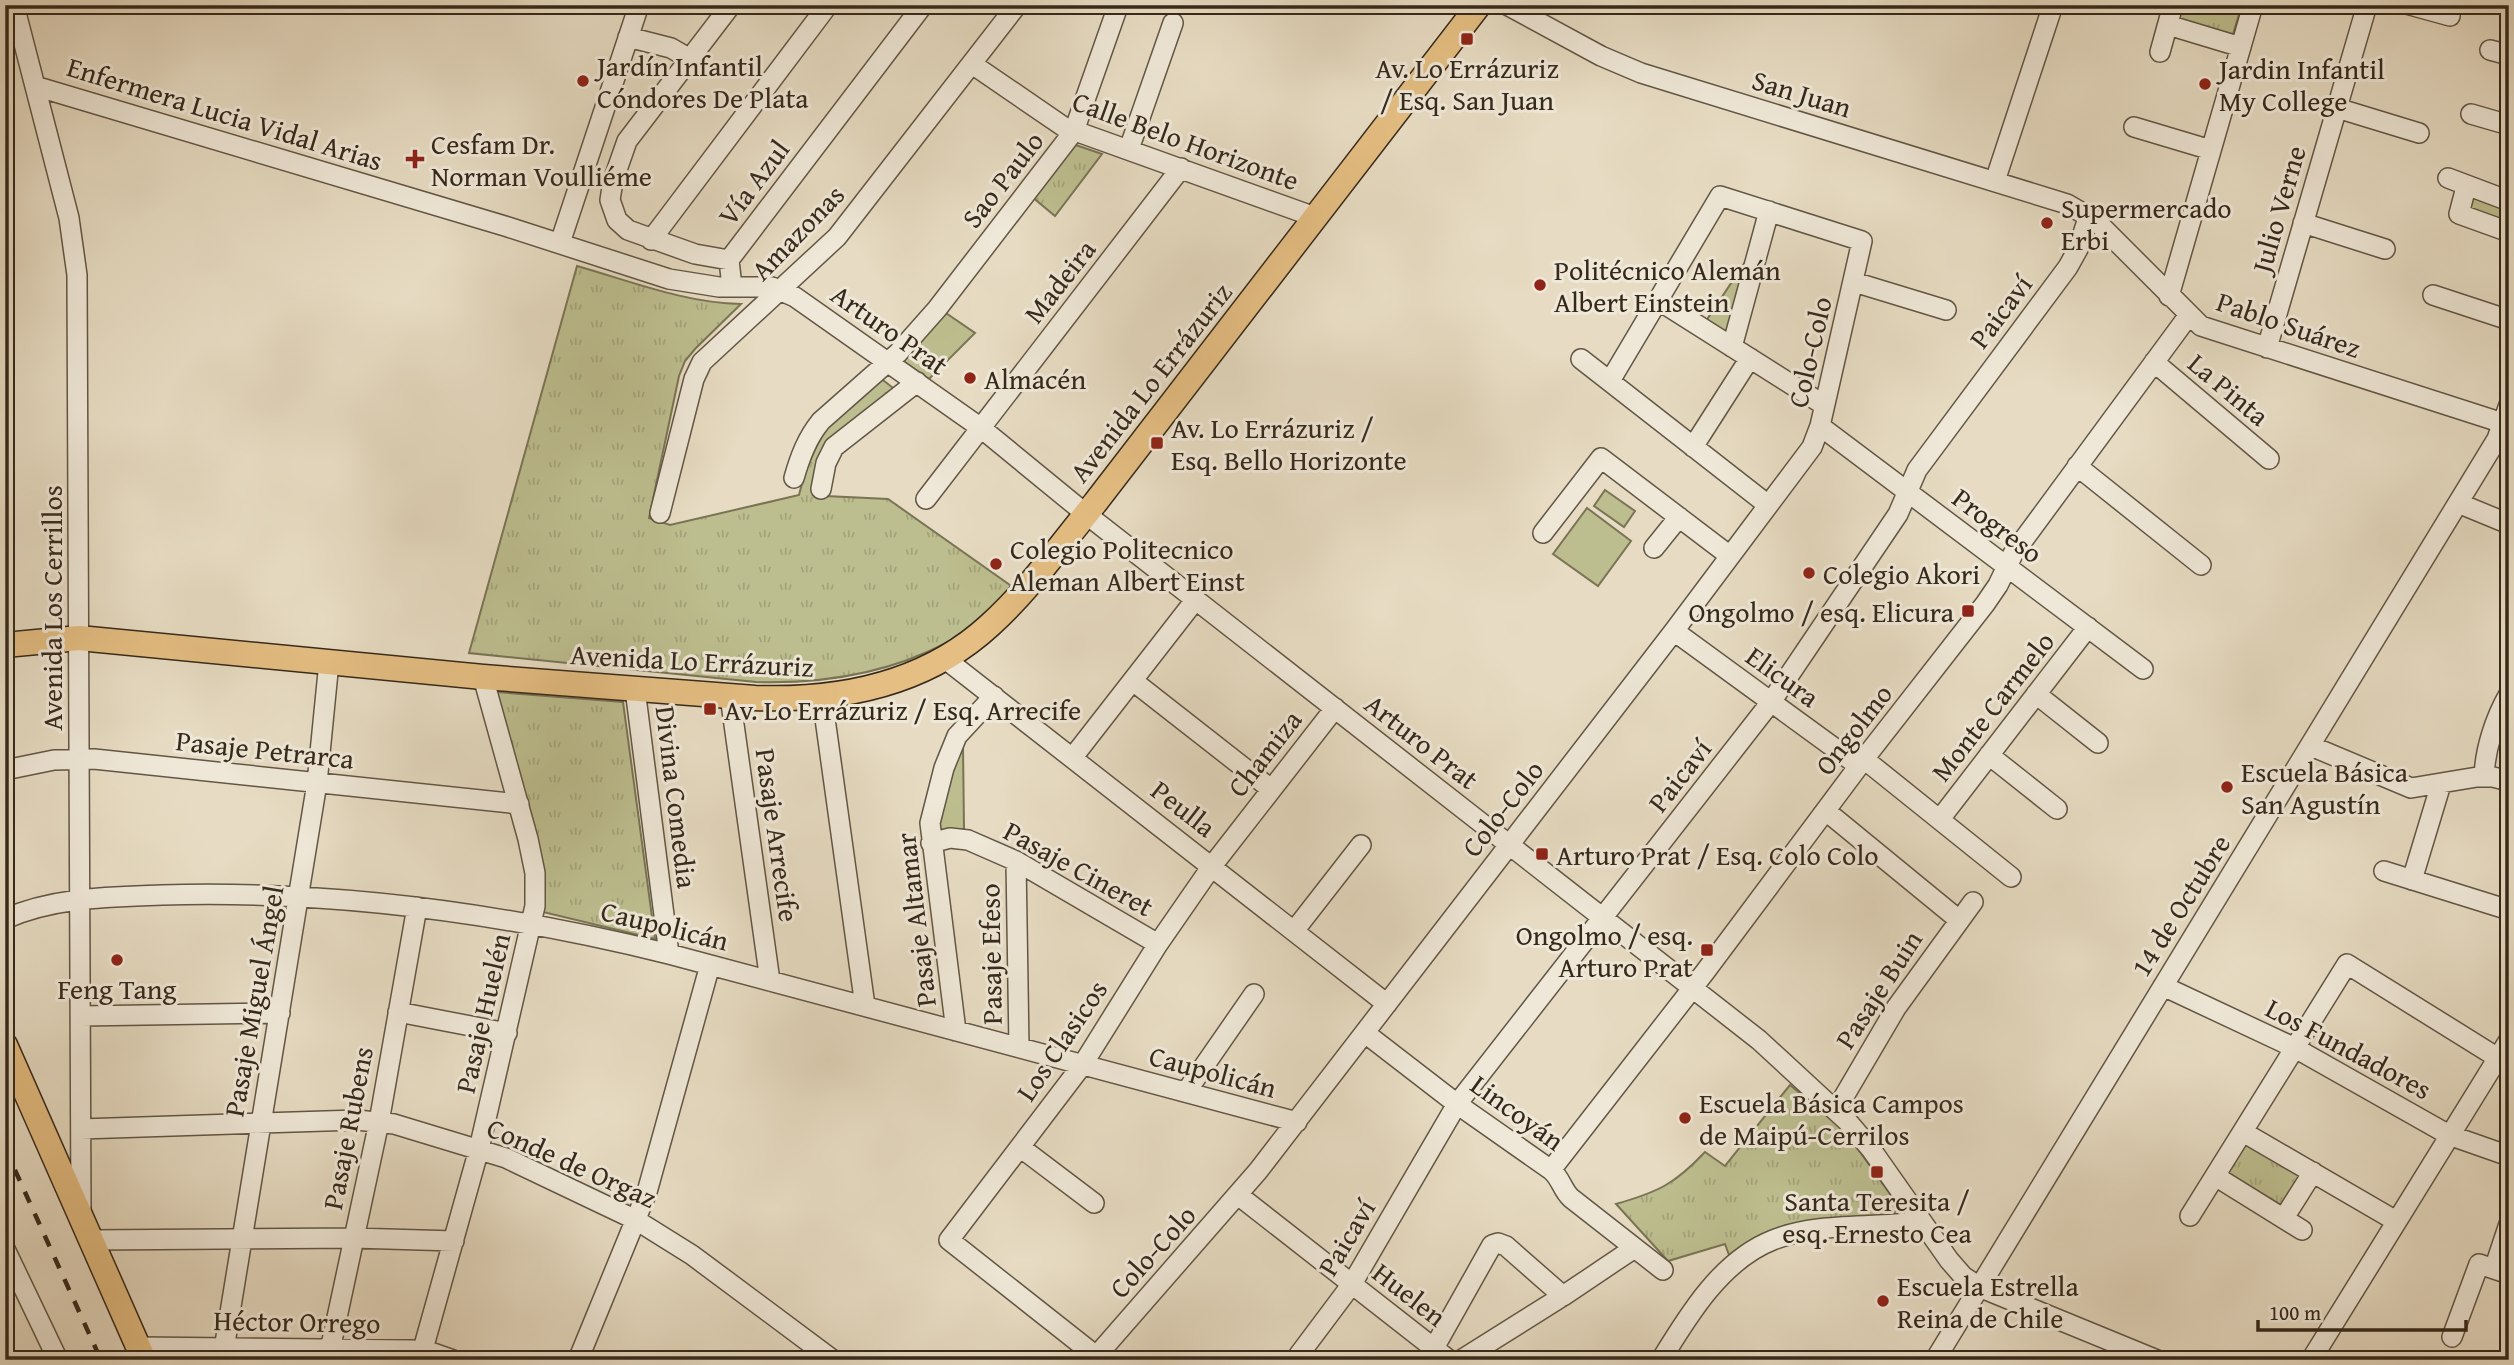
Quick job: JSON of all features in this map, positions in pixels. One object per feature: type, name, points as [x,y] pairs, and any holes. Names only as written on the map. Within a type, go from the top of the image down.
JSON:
[{"type":"main road","name":"Avenida Lo Errázuriz","points":[[5,645],[79,638],[483,677],[778,698],[822,697],[902,679],[974,639],[1002,614],[1086,514],[1479,5]]},
{"type":"main road","points":[[5,1045],[142,1353]]},
{"type":"street","name":"Avenida Los Cerrillos","points":[[14,5],[69,218],[76,257],[81,1129],[86,1229]]},
{"type":"street","points":[[560,243],[639,5]]},
{"type":"street","points":[[731,5],[627,141],[610,193],[611,208],[621,225],[651,240],[695,254],[729,260],[732,288]]},
{"type":"street","points":[[651,240],[828,5]]},
{"type":"street","name":"Vía Azul","points":[[729,260],[923,5]]},
{"type":"street","name":"Amazonas","points":[[660,513],[699,367],[846,226],[1017,5]]},
{"type":"street","name":"San Juan","points":[[1507,5],[1641,73],[1995,181],[2067,204],[2089,215]]},
{"type":"street","points":[[2160,52],[2173,5]]},
{"type":"street","points":[[2169,296],[2253,5]]},
{"type":"street","name":"Julio Verne","points":[[2267,348],[2367,5]]},
{"type":"street","points":[[2410,5],[2450,16]]},
{"type":"street","name":"Sao Paulo","points":[[794,478],[800,456],[821,421],[888,362],[937,309],[1074,131],[1118,6]]},
{"type":"street","points":[[1995,181],[2050,6]]},
{"type":"street","points":[[1129,149],[1173,23]]},
{"type":"street","points":[[2168,25],[2241,47]]},
{"type":"street","points":[[628,37],[671,48],[690,59]]},
{"type":"street","points":[[2490,50],[2509,55]]},
{"type":"street","name":"Calle Belo Horizonte","points":[[972,64],[1043,115],[1074,131],[1315,217]]},
{"type":"street","name":"Enfermera Lucia Vidal Arias","points":[[35,86],[560,243],[669,279],[703,286],[772,287],[782,290]]},
{"type":"street","points":[[2337,108],[2419,133]]},
{"type":"street","points":[[2471,114],[2509,125]]},
{"type":"street","points":[[2133,127],[2211,150]]},
{"type":"street","name":"Madeira","points":[[926,499],[1181,168]]},
{"type":"street","points":[[2448,178],[2509,201]]},
{"type":"street","points":[[2466,187],[2459,215],[2509,232]]},
{"type":"street","points":[[1610,381],[1720,196],[1769,211],[1732,347]]},
{"type":"street","name":"Colo-Colo","points":[[1094,1358],[1238,1195],[1297,1122],[1812,447],[1820,426],[1862,241],[1769,211]]},
{"type":"street","name":"Pablo Suárez","points":[[2089,215],[2169,296],[2209,330],[2507,418]]},
{"type":"street","name":"Paicaví","points":[[1295,1360],[1352,1284],[1457,1104],[1771,702],[1898,514],[1917,470],[2068,267],[2078,249],[2089,215]]},
{"type":"street","points":[[2303,223],[2385,249]]},
{"type":"street","points":[[1854,282],[1946,310]]},
{"type":"street","name":"Arturo Prat","points":[[782,290],[981,428],[1086,514],[1759,1040],[1836,1110],[1871,1149],[1957,1270],[1979,1287],[2157,1360]]},
{"type":"street","points":[[2433,295],[2509,320]]},
{"type":"street","points":[[1658,300],[1824,405]]},
{"type":"street","name":"Ongolmo","points":[[1551,1170],[1985,604],[2013,554],[2189,315]]},
{"type":"street","points":[[1693,447],[1750,358]]},
{"type":"street","points":[[1581,359],[1768,506]]},
{"type":"street","name":"La Pinta","points":[[2154,362],[2269,459]]},
{"type":"street","points":[[821,489],[826,463],[840,442],[917,382]]},
{"type":"street","name":"14 de Octubre","points":[[1935,1360],[2311,746],[2507,418]]},
{"type":"street","name":"Progreso","points":[[1820,426],[2143,669]]},
{"type":"street","points":[[1543,533],[1601,458],[1730,556]]},
{"type":"street","points":[[2077,466],[2201,565]]},
{"type":"street","points":[[2458,503],[2509,524]]},
{"type":"street","points":[[1654,548],[1679,517]]},
{"type":"street","points":[[1073,757],[1196,599]]},
{"type":"street","name":"Monte Carmelo","points":[[1940,819],[2088,627]]},
{"type":"street","name":"Elicura","points":[[1674,631],[1940,819],[2011,877]]},
{"type":"street","name":"Peulla","points":[[944,658],[1387,1004]]},
{"type":"street","name":"Pasaje Miguel Ángel","points":[[224,1349],[317,783],[329,662]]},
{"type":"street","name":"Pasaje Huelén","points":[[421,1355],[479,1149],[532,924],[535,873],[519,804],[483,677]]},
{"type":"street","points":[[1133,681],[1271,789]]},
{"type":"street","name":"Divina Comedia","points":[[635,689],[669,954]]},
{"type":"street","points":[[2036,694],[2098,743]]},
{"type":"street","points":[[2484,776],[2495,725],[2509,694]]},
{"type":"street","name":"Pasaje Arrecife","points":[[730,696],[770,981]]},
{"type":"street","name":"Pasaje Altamar","points":[[956,1031],[930,822],[944,768],[957,736],[994,696]]},
{"type":"street","points":[[822,697],[865,1006]]},
{"type":"street","name":"Chamiza","points":[[1212,866],[1335,708]]},
{"type":"street","points":[[2311,746],[2404,787],[2416,789],[2484,776],[2509,781]]},
{"type":"street","points":[[1989,755],[2057,809]]},
{"type":"street","name":"Pasaje Petrarca","points":[[5,770],[80,758],[519,804]]},
{"type":"street","points":[[2412,880],[2441,784]]},
{"type":"street","points":[[1826,811],[1959,920]]},
{"type":"street","name":"Pasaje Cineret","points":[[931,843],[950,838],[968,840],[1016,860],[1158,944]]},
{"type":"street","points":[[1294,931],[1361,845]]},
{"type":"street","name":"Pasaje Efeso","points":[[1016,860],[1019,1047]]},
{"type":"street","name":"Los Clasicos","points":[[1094,1358],[948,1240],[1083,1064],[1158,944],[1212,866]]},
{"type":"street","points":[[2384,871],[2509,910]]},
{"type":"street","name":"Caupolicán","points":[[5,919],[47,905],[81,900],[194,894],[299,896],[417,906],[532,924],[669,954],[1297,1122]]},
{"type":"street","name":"Pasaje Buin","points":[[1836,1110],[1896,1008],[1973,902]]},
{"type":"street","name":"Pasaje Rubens","points":[[330,1355],[379,1122],[417,906]]},
{"type":"street","points":[[2190,1216],[2347,964],[2498,1058]]},
{"type":"street","points":[[578,1360],[636,1220],[657,1158],[710,965]]},
{"type":"street","name":"Los Fundadores","points":[[2163,986],[2295,1048],[2449,1135],[2509,1156]]},
{"type":"street","points":[[1186,1092],[1254,993]]},
{"type":"street","points":[[398,1012],[507,1032]]},
{"type":"street","points":[[80,1016],[280,1013]]},
{"type":"street","name":"Lincoyán","points":[[1365,1033],[1457,1104],[1551,1170],[1571,1198],[1662,1270]]},
{"type":"street","points":[[2311,1360],[2509,1040]]},
{"type":"street","name":"Conde de Orgaz","points":[[81,1129],[379,1122],[479,1149],[526,1166],[636,1220],[692,1255],[833,1360]]},
{"type":"street","points":[[2243,1132],[2396,1221]]},
{"type":"street","points":[[1020,1147],[1094,1203]]},
{"type":"street","points":[[2284,1218],[2313,1172]]},
{"type":"street","points":[[2215,1176],[2302,1230]]},
{"type":"street","name":"Huelen","points":[[1238,1195],[1441,1354]]},
{"type":"street","points":[[1661,1360],[1690,1315],[1724,1273],[1745,1254],[1774,1239],[1802,1233],[1920,1219]]},
{"type":"street","points":[[2452,1336],[2479,1264],[2501,1271],[2509,1224]]},
{"type":"street","points":[[86,1229],[241,1239],[454,1241]]},
{"type":"street","points":[[1441,1354],[1492,1245],[1498,1243],[1506,1246],[1563,1296]]},
{"type":"street","points":[[5,1249],[58,1360]]},
{"type":"street","points":[[1461,1360],[1633,1249]]},
{"type":"street","name":"Héctor Orrego","points":[[142,1353],[224,1349],[330,1355],[421,1355],[453,1360]]},
{"type":"green space","points":[[2181,5],[2239,5],[2241,8],[2231,41],[2176,23]]},
{"type":"green space","points":[[1073,144],[1102,154],[1055,216],[1031,196]]},
{"type":"green space","points":[[2472,188],[2509,199],[2509,222],[2466,209]]},
{"type":"green space","points":[[1753,250],[1726,333],[1706,321]]},
{"type":"green space","points":[[577,266],[699,300],[741,304],[685,361],[679,376],[649,518],[670,525],[799,495],[813,441],[879,377],[906,398],[831,460],[826,496],[888,499],[1017,590],[948,642],[902,662],[831,679],[756,682],[469,653]]},
{"type":"green space","points":[[943,311],[975,333],[929,379],[903,361]]},
{"type":"green space","points":[[1605,490],[1635,511],[1624,527],[1594,506]]},
{"type":"green space","points":[[1587,508],[1631,541],[1598,586],[1553,554]]},
{"type":"green space","points":[[497,692],[623,702],[655,939],[543,912],[533,836]]},
{"type":"green space","points":[[963,746],[964,829],[937,834],[941,799]]},
{"type":"green space","points":[[1790,1085],[1845,1131],[1900,1208],[1892,1214],[1800,1227],[1751,1241],[1729,1255],[1725,1244],[1668,1261],[1616,1204],[1665,1186],[1705,1152],[1725,1166]]},
{"type":"green space","points":[[2246,1140],[2308,1176],[2284,1213],[2225,1174]]},
{"type":"railway","points":[[5,1148],[101,1360]]},
{"type":"place","name":"Av. Lo Errázuriz / Esq. San Juan","points":[[1467,39]]},
{"type":"place","name":"Jardín Infantil Cóndores De Plata","points":[[583,81]]},
{"type":"place","name":"Jardin Infantil My College","points":[[2205,84]]},
{"type":"place","name":"Cesfam Dr. Norman Voulliéme","points":[[415,159]]},
{"type":"place","name":"Supermercado Erbi","points":[[2047,223]]},
{"type":"place","name":"Politécnico Alemán Albert Einstein","points":[[1540,285]]},
{"type":"place","name":"Almacén","points":[[970,378]]},
{"type":"place","name":"Av. Lo Errázuriz / Esq. Bello Horizonte","points":[[1157,443]]},
{"type":"place","name":"Colegio Politecnico Aleman Albert Einst","points":[[996,564]]},
{"type":"place","name":"Colegio Akori","points":[[1809,573]]},
{"type":"place","name":"Ongolmo / esq. Elicura","points":[[1968,611]]},
{"type":"place","name":"Av. Lo Errázuriz / Esq. Arrecife","points":[[710,709]]},
{"type":"place","name":"Escuela Básica San Agustín","points":[[2227,787]]},
{"type":"place","name":"Arturo Prat / Esq. Colo Colo","points":[[1542,854]]},
{"type":"place","name":"Ongolmo / esq. Arturo Prat","points":[[1707,950]]},
{"type":"place","name":"Feng Tang","points":[[117,960]]},
{"type":"place","name":"Escuela Básica Campos de Maipú-Cerrilos","points":[[1685,1118]]},
{"type":"place","name":"Santa Teresita / esq. Ernesto Cea","points":[[1877,1172]]},
{"type":"place","name":"Escuela Estrella Reina de Chile","points":[[1883,1301]]}]
